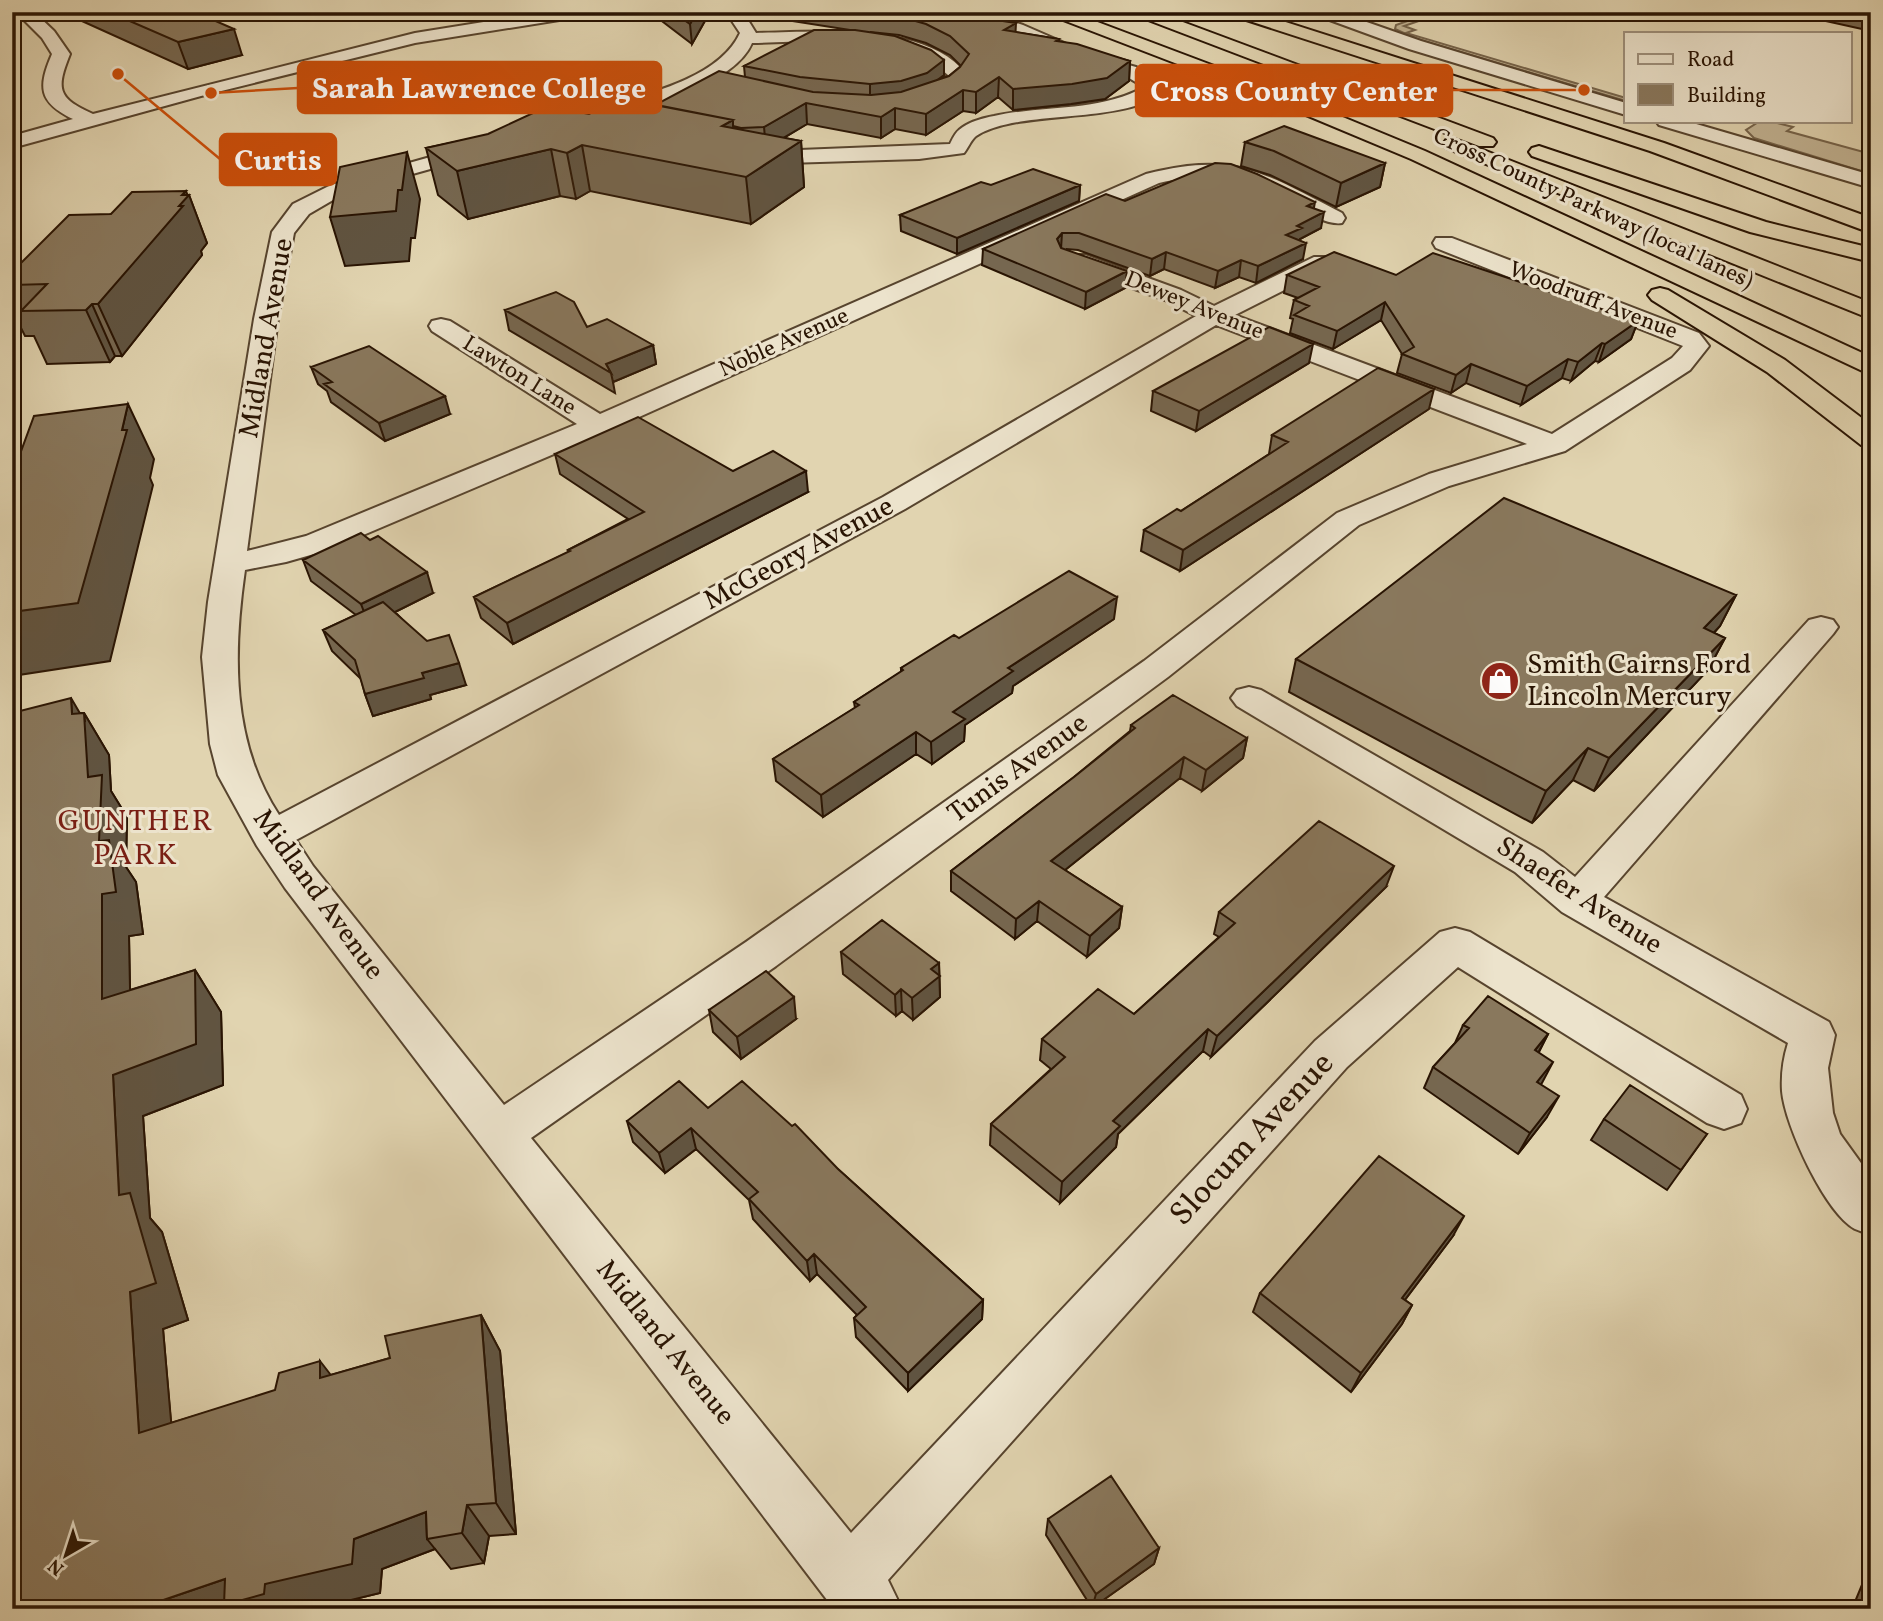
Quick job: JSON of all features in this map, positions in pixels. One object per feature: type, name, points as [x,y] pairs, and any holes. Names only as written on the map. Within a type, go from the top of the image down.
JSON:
[{"type":"highway","name":"Cross County Parkway (local lanes)","points":[[1056,12],[1217,73],[1463,175],[1871,367]]},
{"type":"highway","points":[[1107,12],[1365,109],[1871,312]]},
{"type":"highway","points":[[1141,12],[1758,227],[1871,255]]},
{"type":"highway","points":[[1237,12],[1657,147],[1871,226]]},
{"type":"highway","points":[[1246,12],[1289,28]]},
{"type":"highway","points":[[1240,48],[1871,295]]},
{"type":"highway","points":[[1418,69],[1504,91],[1844,195]]},
{"type":"highway","points":[[1217,73],[1288,111],[1637,282],[1750,348],[1829,404],[1871,439]]},
{"type":"street","points":[[12,15],[24,12],[48,35],[61,54],[51,81],[55,99],[66,108],[93,121]]},
{"type":"street","points":[[12,142],[195,92],[415,37],[578,12]]},
{"type":"street","points":[[731,155],[743,158],[919,153],[957,149],[964,132],[996,119],[1113,105],[1151,92],[1157,87],[1130,71],[1086,59],[1017,29],[966,12]]},
{"type":"street","points":[[1322,12],[1362,27],[1624,108]]},
{"type":"street","points":[[736,15],[763,14]]},
{"type":"street","points":[[607,128],[576,121],[699,79],[737,55],[747,38],[746,27],[736,15]]},
{"type":"street","points":[[1362,27],[1388,18]]},
{"type":"street","points":[[747,38],[839,38],[890,42],[940,57],[952,66],[957,74],[953,82],[942,90],[904,103]]},
{"type":"street","points":[[699,79],[727,85]]},
{"type":"street","points":[[1669,122],[1871,182]]},
{"type":"street","name":"Midland Avenue","points":[[496,144],[351,184],[308,204],[288,224],[280,241],[219,657],[228,744],[237,775],[271,836],[326,913],[765,1469],[860,1594]]},
{"type":"street","name":"Noble Avenue","points":[[231,563],[302,548],[598,425],[1153,178],[1189,170],[1216,169],[1253,178],[1334,218]]},
{"type":"street","name":"Woodruff Avenue","points":[[1444,243],[1690,338],[1696,346],[1681,364],[1555,445]]},
{"type":"street","name":"Dewey Avenue","points":[[1069,257],[1173,295],[1214,316],[1555,445]]},
{"type":"street","name":"McGeory Avenue","points":[[271,836],[894,503],[1214,316],[1322,262]]},
{"type":"street","name":"Lawton Lane","points":[[441,326],[598,425]]},
{"type":"street","name":"Tunis Avenue","points":[[499,1134],[761,954],[1156,669],[1348,519],[1439,480],[1555,445]]},
{"type":"street","points":[[1577,901],[1821,627]]},
{"type":"street","name":"Shaefer Avenue","points":[[1249,698],[1530,862],[1577,901],[1813,1035],[1805,1072],[1807,1104],[1814,1129],[1827,1158],[1851,1191],[1871,1212]]},
{"type":"street","name":"Slocum Avenue","points":[[860,1594],[1331,1055],[1455,944],[1724,1109]]},
{"type":"shaded area","points":[[1433,12],[1445,12],[1404,26],[1415,30],[1406,33],[1624,97],[1624,100],[1417,39],[1395,29],[1396,25]]},
{"type":"shaded area","points":[[1758,122],[1778,122],[1793,127],[1787,131],[1871,154],[1871,174],[1754,138],[1746,130]]},
{"type":"building","points":[[109,12],[195,12],[234,29],[178,42]]},
{"type":"building","points":[[673,12],[697,12],[690,24]]},
{"type":"building","points":[[859,12],[951,12],[1016,23],[1004,30],[1059,39],[1056,41],[1077,44],[1130,61],[1107,78],[1072,84],[1013,89],[999,77],[976,92],[963,90],[926,114],[895,108],[881,117],[806,103],[764,127],[741,128],[733,126],[733,120],[655,105],[719,71],[813,92],[871,95],[901,92],[949,76],[969,54],[950,36],[926,24],[898,16]]},
{"type":"building","points":[[814,30],[855,30],[895,36],[931,50],[944,60],[927,73],[901,81],[870,84],[800,77],[744,66]]},
{"type":"building","points":[[621,98],[733,120],[722,126],[801,141],[746,177],[582,145],[567,153],[551,149],[457,171],[426,148],[488,134],[548,106],[589,114]]},
{"type":"building","points":[[1284,126],[1385,163],[1341,183],[1274,151],[1245,142]]},
{"type":"building","points":[[407,152],[396,211],[330,217],[340,167]]},
{"type":"building","points":[[1215,163],[1231,164],[1257,174],[1315,202],[1307,206],[1324,212],[1297,226],[1302,228],[1286,235],[1306,243],[1258,266],[1241,260],[1218,271],[1166,252],[1152,259],[1079,233],[1062,233],[1057,239],[1061,248],[1127,271],[1086,292],[983,249],[1106,194],[1125,201]]},
{"type":"building","points":[[1033,169],[1080,185],[957,238],[900,215],[981,182],[991,185]]},
{"type":"building","points":[[186,191],[182,195],[189,195],[179,206],[183,206],[98,304],[92,304],[86,310],[21,311],[47,284],[12,285],[12,272],[69,215],[111,214],[132,192]]},
{"type":"building","points":[[1334,252],[1396,275],[1433,253],[1638,321],[1605,344],[1602,343],[1578,362],[1568,359],[1527,386],[1471,364],[1456,375],[1402,354],[1414,347],[1385,302],[1337,331],[1294,315],[1309,306],[1294,300],[1319,287],[1287,275]]},
{"type":"building","points":[[556,292],[574,302],[587,327],[607,319],[653,345],[606,364],[611,373],[505,310]]},
{"type":"building","points":[[1269,327],[1313,344],[1199,411],[1153,391]]},
{"type":"building","points":[[369,346],[445,396],[379,423],[324,384],[332,382],[311,367]]},
{"type":"building","points":[[1378,368],[1434,389],[1183,550],[1144,530],[1177,509],[1181,511],[1288,442],[1272,435]]},
{"type":"building","points":[[128,404],[122,430],[127,430],[78,603],[12,612],[12,455],[20,454],[34,416]]},
{"type":"building","points":[[638,417],[733,471],[773,451],[806,471],[507,623],[474,597],[644,512],[555,454]]},
{"type":"building","name":"Smith Cairns Ford Lincoln Mercury","points":[[1504,498],[1736,595],[1704,628],[1725,638],[1609,758],[1588,748],[1546,791],[1296,659]]},
{"type":"building","points":[[361,533],[370,540],[378,536],[427,572],[361,604],[303,560]]},
{"type":"building","points":[[1069,571],[1117,597],[1008,668],[1013,671],[953,712],[965,719],[931,742],[916,732],[821,795],[773,759],[859,705],[854,702],[903,670],[901,668],[954,635],[959,638]]},
{"type":"building","points":[[383,602],[427,641],[449,635],[459,663],[422,673],[424,678],[365,694],[355,660],[323,630]]},
{"type":"building","points":[[1173,695],[1247,738],[1206,770],[1184,757],[1051,861],[1122,907],[1090,936],[1039,901],[1016,919],[951,871],[1074,777],[1135,728],[1131,725]]},
{"type":"building","points":[[71,698],[72,714],[84,713],[88,777],[102,775],[99,841],[109,840],[116,892],[102,894],[102,999],[195,970],[196,1044],[113,1075],[119,1195],[130,1193],[156,1283],[130,1292],[139,1433],[275,1390],[279,1373],[320,1361],[320,1378],[390,1358],[385,1336],[481,1315],[496,1503],[467,1505],[462,1533],[427,1539],[426,1512],[354,1539],[352,1564],[265,1584],[264,1594],[224,1605],[225,1579],[137,1609],[12,1609],[12,713]]},
{"type":"building","points":[[1319,821],[1394,866],[1217,1036],[1208,1029],[1113,1121],[1120,1126],[1062,1182],[991,1124],[1065,1057],[1042,1039],[1098,989],[1134,1014],[1235,923],[1219,912]]},
{"type":"building","points":[[882,920],[939,963],[931,969],[940,976],[912,998],[901,989],[895,995],[841,952]]},
{"type":"building","points":[[766,971],[794,997],[737,1037],[709,1010]]},
{"type":"building","points":[[1488,996],[1548,1034],[1535,1050],[1553,1062],[1537,1082],[1559,1096],[1530,1133],[1433,1067],[1469,1028],[1463,1025]]},
{"type":"building","points":[[679,1081],[708,1108],[742,1081],[792,1126],[795,1124],[838,1169],[983,1300],[908,1373],[854,1318],[866,1307],[814,1254],[807,1261],[749,1199],[758,1192],[691,1128],[659,1153],[627,1121]]},
{"type":"building","points":[[1630,1085],[1707,1134],[1681,1170],[1604,1119]]},
{"type":"building","points":[[1379,1156],[1464,1216],[1402,1298],[1412,1305],[1361,1373],[1260,1293]]},
{"type":"building","points":[[1111,1476],[1159,1548],[1096,1594],[1048,1519]]},
{"type":"place","name":"Curtis","points":[[118,74]]},
{"type":"place","name":"Cross County Center","points":[[1584,90]]},
{"type":"place","name":"Sarah Lawrence College","points":[[211,93]]},
{"type":"place","name":"Smith Cairns Ford Lincoln Mercury","points":[[1500,681]]},
{"type":"district","name":"GUNTHER PARK","points":[[136,839]]}]
